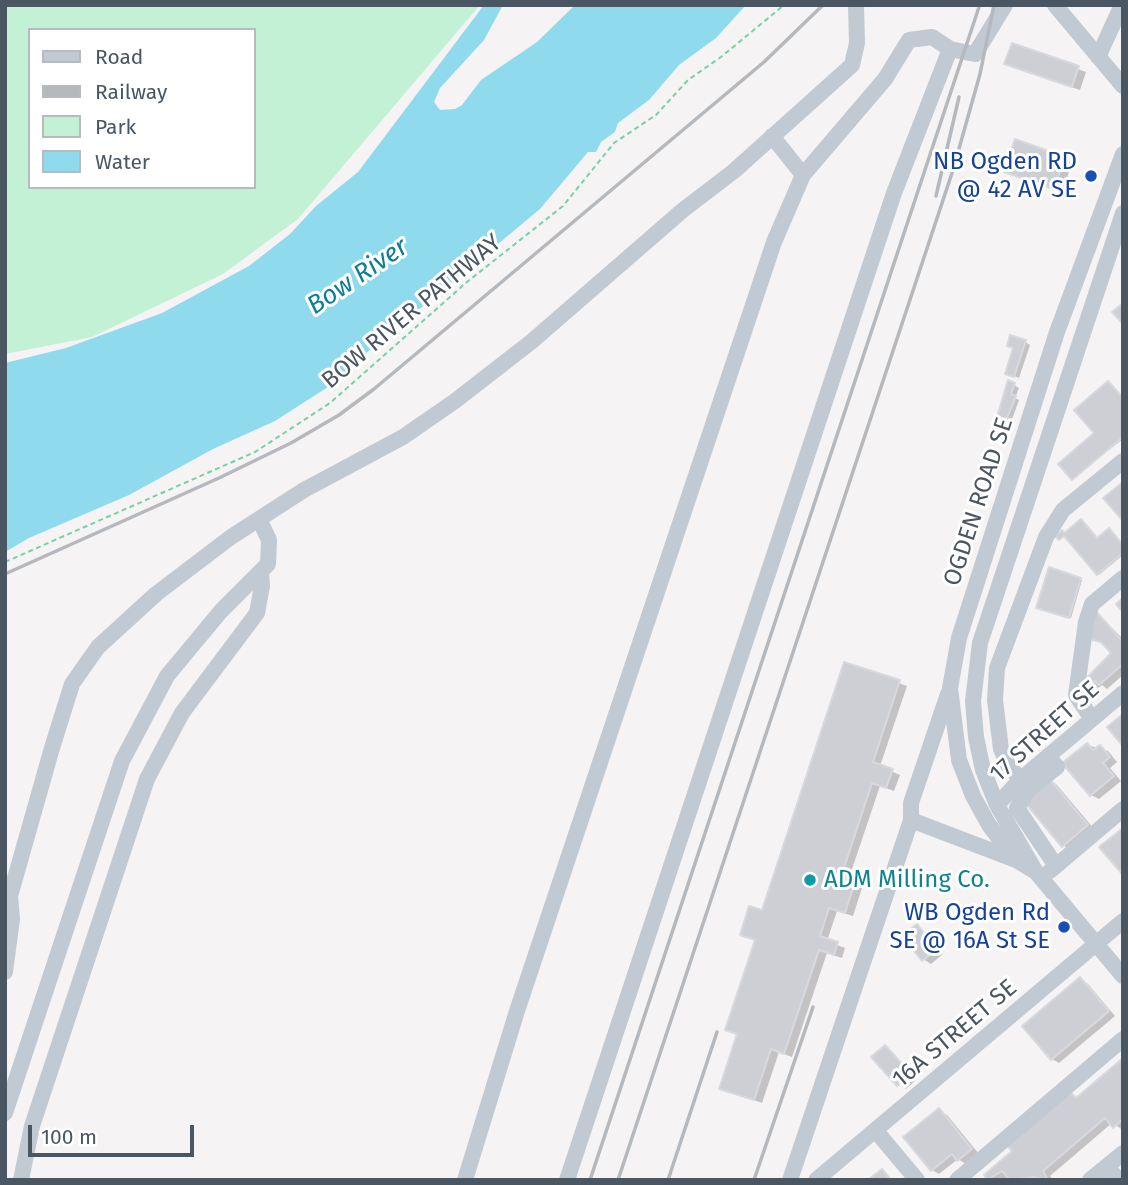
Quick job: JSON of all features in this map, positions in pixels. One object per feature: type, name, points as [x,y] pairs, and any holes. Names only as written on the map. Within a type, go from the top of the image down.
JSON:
[{"type":"street","points":[[5,972],[12,919],[10,896],[72,684],[99,647],[156,594],[259,519],[304,490],[403,437],[531,342],[852,65],[857,43],[856,5]]},
{"type":"street","points":[[465,1180],[517,1011],[774,242],[803,175],[885,79],[909,40],[932,37],[950,49],[975,54],[1005,5]]},
{"type":"street","points":[[1055,5],[1123,86]]},
{"type":"street","points":[[1098,57],[1120,7]]},
{"type":"street","points":[[567,1180],[894,194],[950,49]]},
{"type":"street","points":[[772,136],[803,175]]},
{"type":"street","name":"OGDEN ROAD SE","points":[[1016,860],[989,825],[959,760],[950,688],[959,638],[1057,332],[1123,155]]},
{"type":"street","name":"OGDEN ROAD SE","points":[[1123,213],[976,662],[973,701],[976,737],[983,770],[997,805],[1039,875],[1123,976]]},
{"type":"street","points":[[1056,866],[1017,808],[1025,784],[1008,765],[1001,748],[995,700],[1000,658],[1046,537],[1063,510],[1123,461]]},
{"type":"street","points":[[5,1113],[111,790],[137,729],[167,676],[197,638],[268,564],[269,540],[259,519]]},
{"type":"street","points":[[21,1180],[32,1126],[147,779],[182,713],[257,613],[262,586],[261,571]]},
{"type":"street","points":[[1093,719],[1076,695],[1086,622],[1092,604],[1123,578]]},
{"type":"street","points":[[790,1180],[911,820],[911,803],[950,688]]},
{"type":"street","name":"17 STREET SE","points":[[997,805],[1025,784],[1048,756],[1123,693]]},
{"type":"street","points":[[1039,875],[1056,866],[1123,809]]},
{"type":"street","name":"OGDEN ROAD SE","points":[[911,820],[1016,860],[1039,875]]},
{"type":"street","name":"16A STREET SE","points":[[816,1180],[1123,921]]},
{"type":"street","points":[[957,1180],[1123,1039]]},
{"type":"street","points":[[876,1131],[916,1180]]},
{"type":"street","points":[[1090,1180],[1123,1153]]},
{"type":"street","points":[[1107,1166],[1118,1180]]},
{"type":"path","name":"BOW RIVER PATHWAY","points":[[5,562],[255,452],[330,402],[467,282],[563,206],[614,142],[656,114],[688,80],[784,5]]},
{"type":"green space","points":[[5,5],[480,5],[298,219],[223,274],[92,337],[5,354]]},
{"type":"water","name":"Bow River","points":[[484,5],[503,5],[484,40],[440,88],[434,102],[440,110],[455,109],[462,105],[481,80],[537,42],[575,5],[746,5],[716,38],[679,65],[649,100],[618,123],[615,132],[601,142],[596,152],[588,152],[540,209],[410,317],[392,327],[342,378],[275,421],[213,449],[129,495],[29,538],[5,552],[5,363],[66,348],[162,313],[249,266],[290,234],[316,206],[358,172]]},
{"type":"building","points":[[1012,43],[1079,66],[1072,87],[1004,64]]},
{"type":"building","points":[[1015,139],[1065,157],[1054,189],[1004,172]]},
{"type":"building","points":[[1123,303],[1123,324],[1112,312]]},
{"type":"building","points":[[1010,335],[1026,340],[1014,377],[1005,374],[1013,348],[1007,346]]},
{"type":"building","points":[[1008,380],[1015,383],[1011,394],[1016,396],[1007,418],[1012,420],[1010,423],[997,417]]},
{"type":"building","points":[[1108,381],[1123,398],[1123,437],[1072,480],[1058,464],[1094,433],[1074,410]]},
{"type":"building","points":[[1123,482],[1123,521],[1103,498]]},
{"type":"building","points":[[1081,519],[1097,538],[1109,528],[1123,545],[1123,553],[1097,575],[1064,536],[1059,540],[1055,536],[1062,530],[1064,533]]},
{"type":"building","points":[[1049,567],[1081,578],[1069,618],[1036,608]]},
{"type":"building","points":[[1123,598],[1123,612],[1116,604]]},
{"type":"building","points":[[1094,609],[1123,642],[1123,664],[1099,685],[1094,681],[1080,694],[1076,689],[1111,653],[1101,642],[1088,639]]},
{"type":"building","name":"ADM Milling Co.","points":[[844,662],[900,680],[873,762],[893,769],[886,788],[872,783],[841,877],[855,882],[845,913],[829,908],[820,936],[838,942],[834,955],[819,950],[784,1054],[771,1049],[754,1100],[719,1089],[737,1034],[725,1030],[755,940],[740,935],[749,906],[762,910]]},
{"type":"building","points":[[1123,714],[1123,746],[1107,727]]},
{"type":"building","points":[[1087,743],[1093,750],[1100,745],[1110,757],[1103,763],[1114,776],[1090,796],[1062,763]]},
{"type":"building","points":[[1048,777],[1088,825],[1062,847],[1022,799]]},
{"type":"building","points":[[1123,828],[1123,875],[1099,847]]},
{"type":"building","points":[[917,924],[937,949],[922,961],[902,936]]},
{"type":"building","points":[[1080,977],[1109,1011],[1051,1060],[1022,1026]]},
{"type":"building","points":[[885,1045],[911,1074],[897,1086],[871,1057]]},
{"type":"building","points":[[1123,1058],[1123,1119],[1113,1128],[1105,1118],[1043,1171],[1048,1180],[1033,1177],[1010,1180],[1002,1171],[987,1180],[984,1175],[1012,1151],[1006,1144],[1069,1090],[1076,1098]]},
{"type":"building","points":[[939,1108],[972,1149],[957,1161],[952,1154],[931,1171],[903,1137]]},
{"type":"building","points":[[882,1169],[891,1180],[869,1180],[869,1179]]},
{"type":"railway","points":[[5,574],[219,478],[291,443],[339,415],[374,389],[764,62],[823,5]]},
{"type":"railway","points":[[618,1180],[953,170],[980,74],[994,5]]},
{"type":"railway","points":[[590,1180],[979,7]]},
{"type":"railway","points":[[936,196],[959,97]]},
{"type":"railway","points":[[754,1180],[813,1007]]},
{"type":"railway","points":[[668,1180],[717,1032]]},
{"type":"place","name":"NB Ogden RD @ 42 AV SE","points":[[1091,176]]},
{"type":"place","name":"ADM Milling Co.","points":[[810,880]]},
{"type":"place","name":"WB Ogden Rd SE @ 16A St SE","points":[[1064,927]]}]
